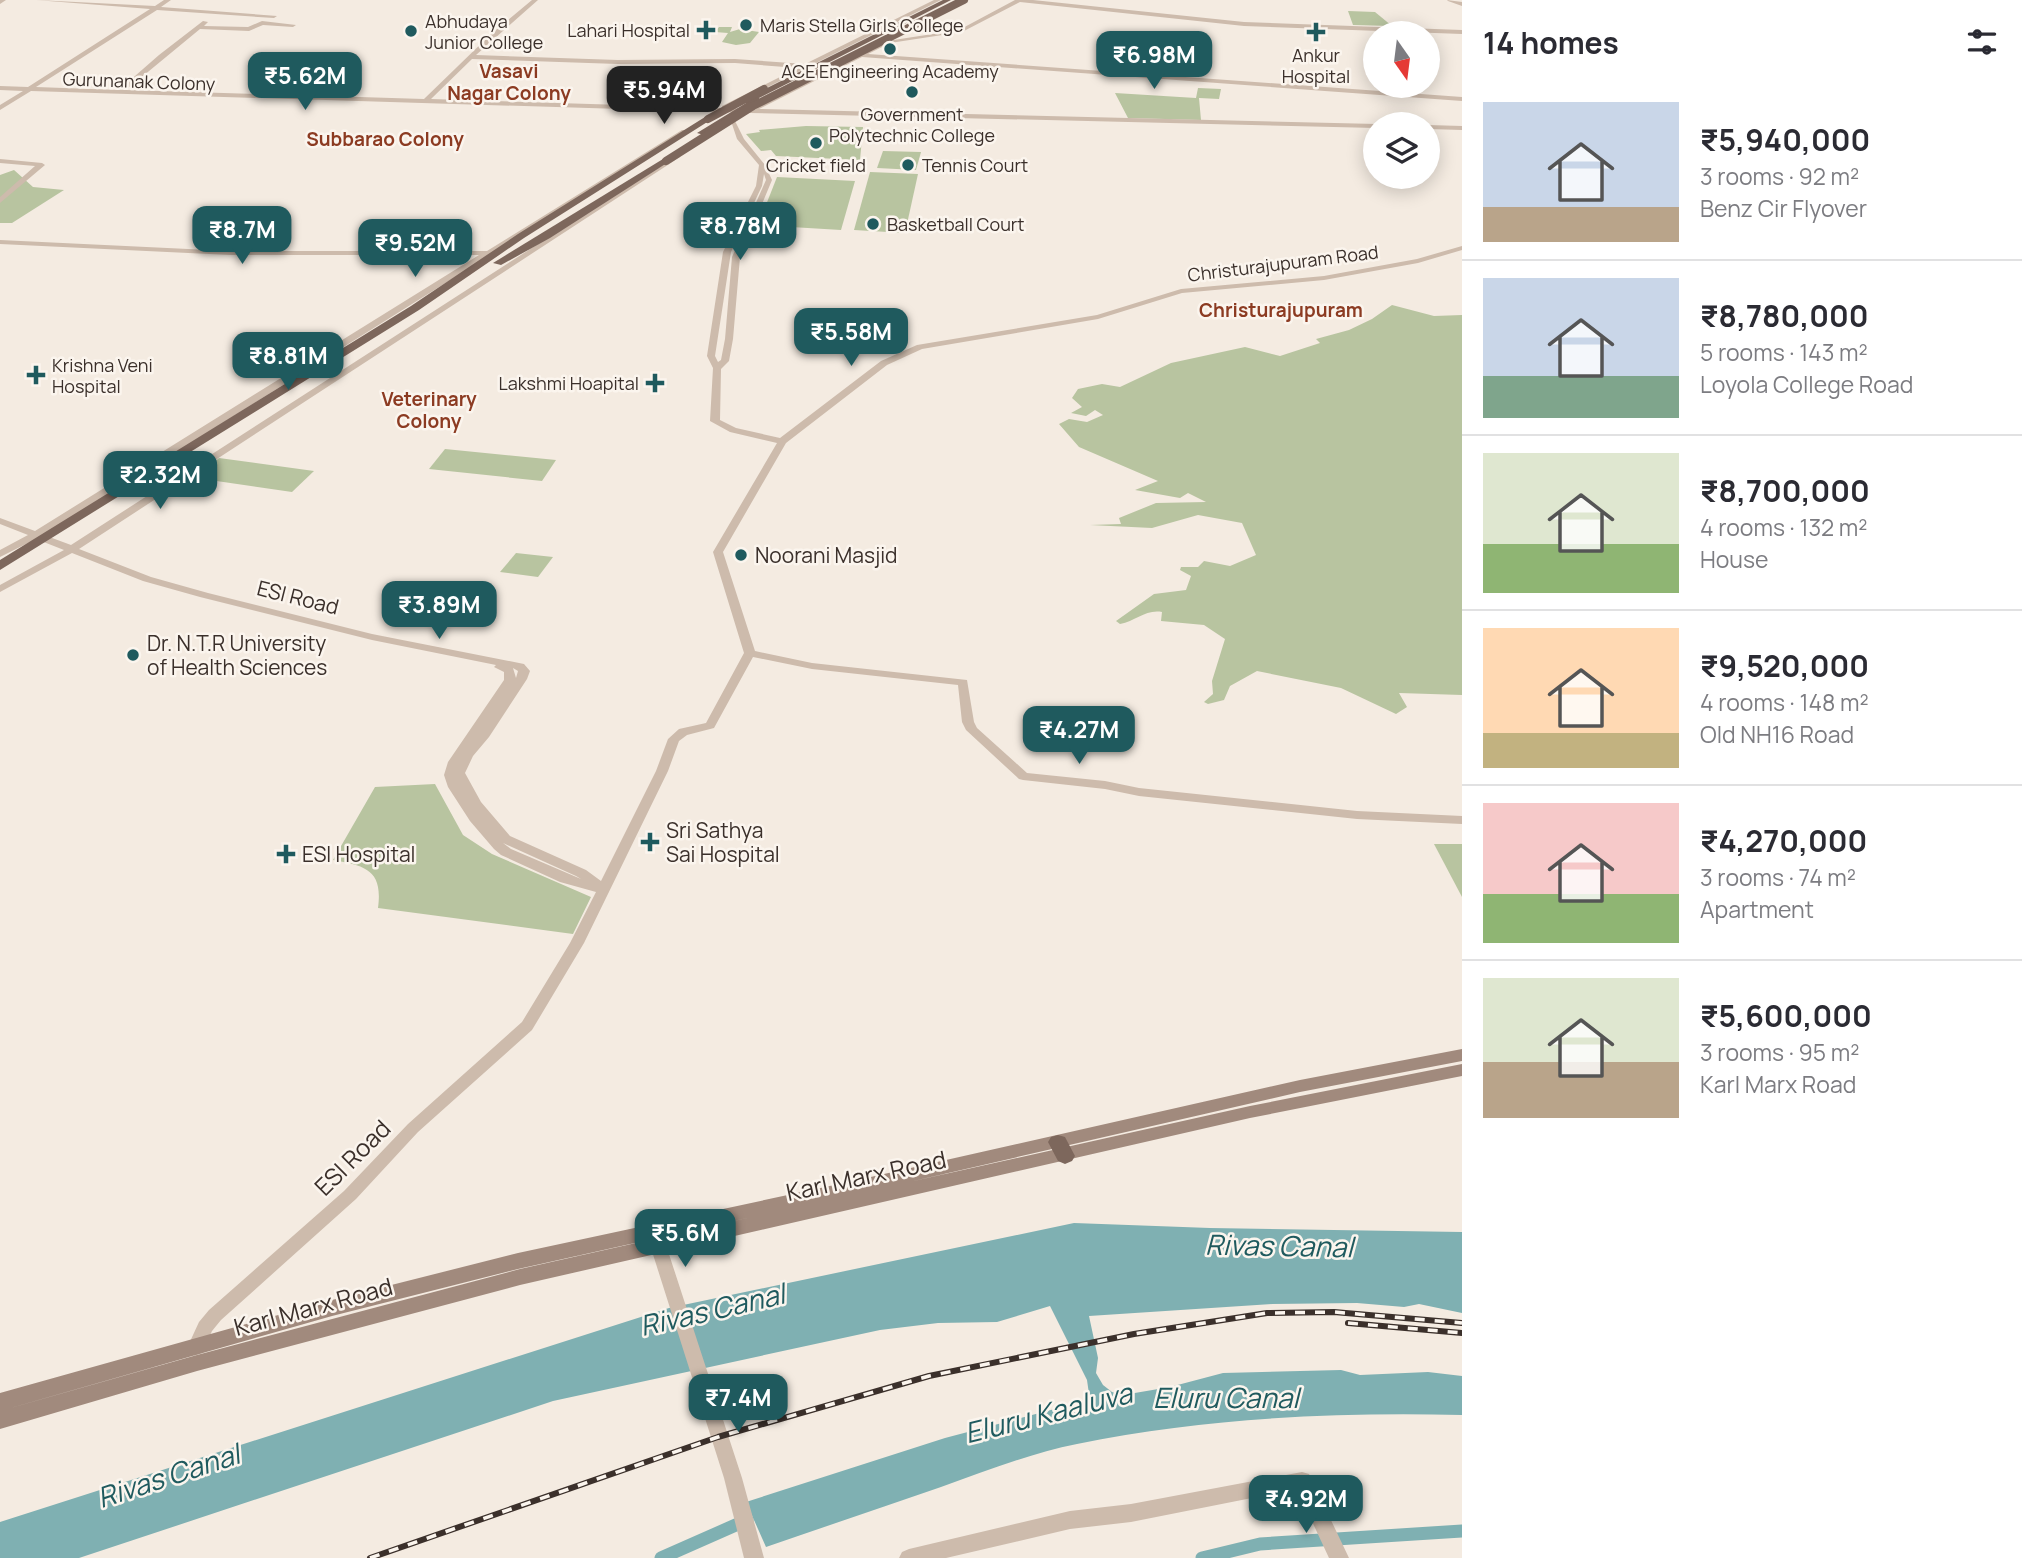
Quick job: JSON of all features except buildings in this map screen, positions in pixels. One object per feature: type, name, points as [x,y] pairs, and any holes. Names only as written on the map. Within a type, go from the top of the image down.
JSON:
[{"type":"main road","points":[[0,573],[42,541],[392,323],[486,257],[724,114],[946,0]]},
{"type":"main road","points":[[0,566],[503,260],[745,98],[946,0]]},
{"type":"main road","points":[[486,257],[724,114],[957,0]]},
{"type":"main road","points":[[503,260],[547,236],[753,106],[965,0]]},
{"type":"main road","name":"Karl Marx Road","points":[[1062,1149],[1300,1086],[1462,1055]]},
{"type":"main road","name":"Karl Marx Road","points":[[7,1409],[196,1349],[501,1274],[1062,1149],[1462,1070]]},
{"type":"main road","name":"Karl Marx Road","points":[[501,1274],[658,1245],[718,1224]]},
{"type":"main road","name":"Karl Marx Road","points":[[7,1409],[333,1317]]},
{"type":"street","points":[[39,0],[275,15]]},
{"type":"street","points":[[50,0],[157,9],[168,0]]},
{"type":"street","points":[[0,108],[175,0]]},
{"type":"street","points":[[430,103],[471,57],[535,0]]},
{"type":"street","points":[[430,103],[541,0]]},
{"type":"street","points":[[0,589],[67,551],[410,331],[563,229],[724,114],[803,66],[938,0]]},
{"type":"street","points":[[889,42],[888,40],[965,0]]},
{"type":"street","points":[[724,114],[749,112],[889,42],[961,31],[1018,0],[1244,24],[1462,31]]},
{"type":"street","points":[[1030,0],[1250,23],[1462,31]]},
{"type":"street","points":[[1450,0],[1462,4]]},
{"type":"street","points":[[120,92],[180,42],[188,41],[220,12]]},
{"type":"street","points":[[202,27],[249,29],[262,23],[293,25]]},
{"type":"street","points":[[848,54],[1462,99]]},
{"type":"street","points":[[471,57],[618,62],[725,61],[815,67]]},
{"type":"street","name":"Gurunanak Colony","points":[[0,89],[612,108],[724,114],[749,112],[1363,127]]},
{"type":"street","name":"Gurunanak Colony","points":[[31,90],[178,95]]},
{"type":"street","points":[[717,368],[724,360],[729,339],[736,257],[769,180],[765,170],[738,138],[724,114]]},
{"type":"street","points":[[1440,128],[1462,128]]},
{"type":"street","points":[[0,161],[43,163],[0,201]]},
{"type":"street","points":[[0,192],[29,169],[39,166]]},
{"type":"street","points":[[761,167],[754,198],[727,252],[711,356],[717,368],[715,421],[733,430],[782,441]]},
{"type":"street","points":[[0,242],[230,253],[486,257]]},
{"type":"street","name":"Christurajupuram Road","points":[[750,653],[719,552],[782,441],[884,363],[920,347],[1098,317],[1181,291],[1324,278],[1418,261],[1462,248]]},
{"type":"street","points":[[0,554],[42,541],[401,306],[486,257]]},
{"type":"street","points":[[392,323],[401,306]]},
{"type":"street","points":[[0,521],[42,541]]},
{"type":"street","points":[[0,528],[42,541]]},
{"type":"street","name":"ESI Road","points":[[42,541],[164,590],[391,650],[509,670],[510,680],[454,762],[451,780],[498,846],[506,852],[565,879],[604,890],[577,943],[527,1026],[413,1128],[350,1195],[215,1315],[205,1327],[196,1349]]},
{"type":"street","points":[[604,890],[662,771],[674,739],[683,732],[710,726],[750,653],[811,666],[963,682],[968,722],[972,730],[1023,776],[1105,785],[1139,792],[1357,815],[1462,820]]},
{"type":"street","points":[[658,1245],[754,1558]]},
{"type":"street","points":[[909,1558],[1070,1520],[1130,1513],[1302,1480],[1338,1555]]},
{"type":"green space","points":[[1348,11],[1375,12],[1386,21],[1363,21],[1363,25],[1353,25]]},
{"type":"green space","points":[[719,27],[732,27],[730,32],[740,29],[759,32],[750,43],[736,45],[722,42],[728,33],[715,32]]},
{"type":"green space","points":[[1198,88],[1221,89],[1219,99],[1199,98],[1201,120],[1128,118],[1115,93],[1196,98]]},
{"type":"green space","points":[[806,126],[863,127],[860,160],[776,156],[771,150],[761,151],[746,134],[760,132],[759,130]]},
{"type":"green space","points":[[883,151],[921,152],[916,170],[877,168]]},
{"type":"green space","points":[[14,170],[33,187],[64,190],[12,223],[0,223],[0,175]]},
{"type":"green space","points":[[870,172],[918,174],[905,233],[854,230]]},
{"type":"green space","points":[[777,177],[855,181],[841,230],[758,225]]},
{"type":"green space","points":[[1392,305],[1434,316],[1462,315],[1462,695],[1399,693],[1407,707],[1396,714],[1341,688],[1257,671],[1230,686],[1224,700],[1208,704],[1204,702],[1213,694],[1212,681],[1225,639],[1204,625],[1161,621],[1162,612],[1151,612],[1120,624],[1116,621],[1154,594],[1186,590],[1191,576],[1180,570],[1181,567],[1198,567],[1204,561],[1230,566],[1256,555],[1242,523],[1198,515],[1152,528],[1090,525],[1121,524],[1119,518],[1156,503],[1206,502],[1188,493],[1180,498],[1135,490],[1158,481],[1079,447],[1059,424],[1069,419],[1087,422],[1103,415],[1095,410],[1086,416],[1071,413],[1082,407],[1072,398],[1078,389],[1102,384],[1120,387],[1171,363],[1245,347],[1280,356],[1320,343],[1316,339],[1349,330]]},
{"type":"green space","points":[[445,449],[556,460],[542,481],[429,469]]},
{"type":"green space","points":[[219,458],[314,471],[292,492],[196,478]]},
{"type":"green space","points":[[516,553],[553,557],[538,577],[500,572]]},
{"type":"green space","points":[[435,784],[463,835],[492,854],[591,897],[573,934],[378,908],[378,885],[370,872],[333,860],[375,787]]},
{"type":"green space","points":[[1434,844],[1462,844],[1462,897]]},
{"type":"water","points":[[1074,1223],[1462,1232],[1462,1313],[1419,1304],[1404,1307],[1357,1303],[1272,1304],[1089,1316],[1098,1358],[1096,1373],[1103,1385],[1112,1392],[1123,1395],[1170,1387],[1223,1373],[1341,1370],[1360,1375],[1428,1372],[1462,1376],[1462,1415],[1269,1419],[1173,1428],[1077,1444],[1009,1463],[766,1547],[746,1502],[945,1438],[1081,1402],[1089,1394],[1087,1380],[1050,1306],[997,1322],[938,1323],[880,1330],[553,1401],[79,1558],[0,1558],[0,1522],[669,1308]]},
{"type":"waterway","name":"Eluru Kaaluva","points":[[661,1558],[747,1520]]},
{"type":"waterway","points":[[1202,1558],[1260,1544],[1462,1531]]},
{"type":"railway","points":[[370,1558],[718,1437],[929,1376],[1134,1334],[1267,1313],[1334,1312],[1462,1323]]},
{"type":"railway","points":[[1348,1323],[1462,1333]]},
{"type":"place","name":"Maris Stella Girls College","points":[[746,25]]},
{"type":"place","name":"Lahari Hospital","points":[[706,30]]},
{"type":"place","name":"Abhudaya Junior College","points":[[411,31]]},
{"type":"place","name":"Ankur Hospital","points":[[1316,32]]},
{"type":"place","name":"ACE Engineering Academy","points":[[890,49]]},
{"type":"place","name":"Government Polytechnic College","points":[[912,92]]},
{"type":"place","name":"Cricket field","points":[[816,143]]},
{"type":"place","name":"Tennis Court","points":[[908,165]]},
{"type":"place","name":"Basketball Court","points":[[873,224]]},
{"type":"place","name":"Krishna Veni Hospital","points":[[36,375]]},
{"type":"place","name":"Lakshmi Hoapital","points":[[655,383]]},
{"type":"place","name":"Noorani Masjid","points":[[741,555]]},
{"type":"place","name":"Dr. N.T.R University of Health Sciences","points":[[133,655]]},
{"type":"place","name":"Sri Sathya Sai Hospital","points":[[650,842]]},
{"type":"place","name":"ESI Hospital","points":[[286,854]]},
{"type":"district","name":"Vasavi Nagar Colony","points":[[509,82]]},
{"type":"district","name":"Subbarao Colony","points":[[385,139]]},
{"type":"district","name":"Christurajupuram","points":[[1281,310]]},
{"type":"district","name":"Veterinary Colony","points":[[429,410]]},
{"type":"water label","name":"Rivas Canal","points":[[1279,1245]]},
{"type":"water label","name":"Rivas Canal","points":[[712,1309]]},
{"type":"water label","name":"Eluru Canal","points":[[1226,1397]]},
{"type":"water label","name":"Rivas Canal","points":[[168,1475]]}]
